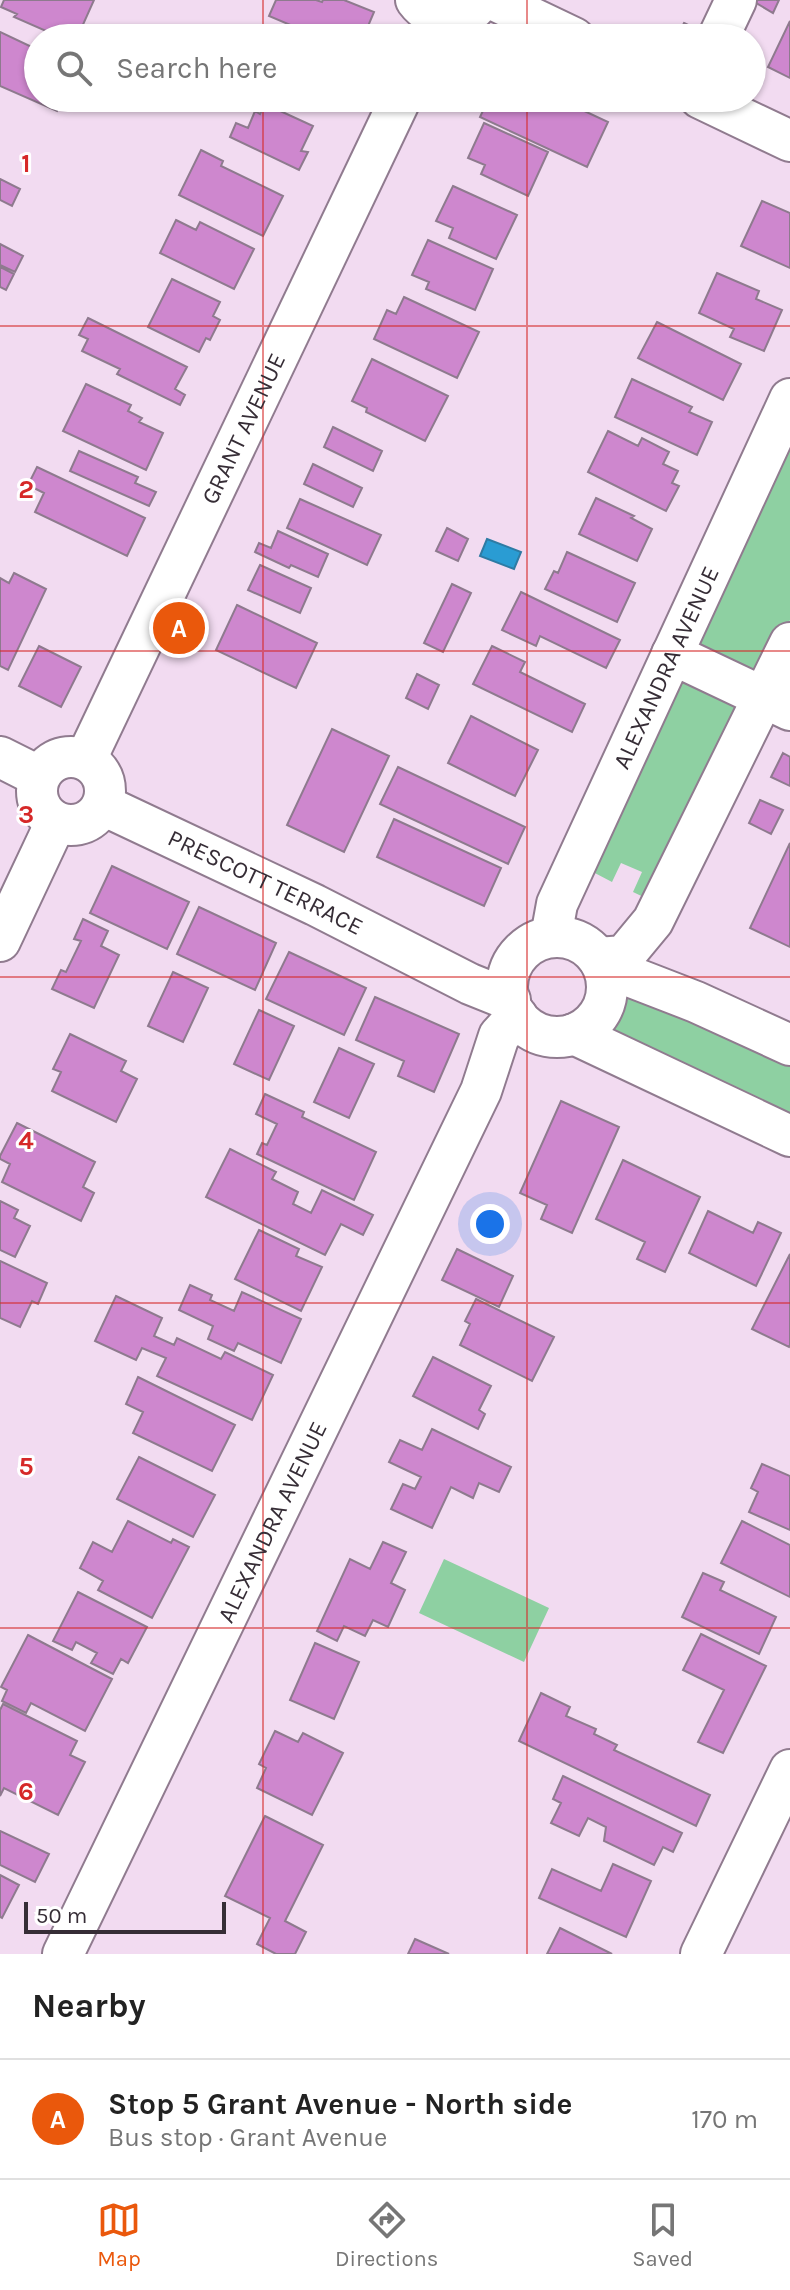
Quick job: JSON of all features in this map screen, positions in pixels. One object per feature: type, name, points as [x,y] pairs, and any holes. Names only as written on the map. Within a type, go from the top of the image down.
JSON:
[{"type":"street","points":[[428,19],[454,19],[466,15],[481,0]]},
{"type":"street","points":[[494,0],[545,24]]},
{"type":"street","points":[[725,24],[736,0]]},
{"type":"street","name":"GRANT AVENUE","points":[[86,759],[394,112]]},
{"type":"street","points":[[729,112],[790,141]]},
{"type":"street","name":"ALEXANDRA AVENUE","points":[[551,937],[557,904],[790,399]]},
{"type":"street","points":[[600,962],[624,956],[653,921],[777,704],[790,643]]},
{"type":"street","points":[[672,654],[777,704]]},
{"type":"street","points":[[0,757],[38,776]]},
{"type":"street","points":[[63,757],[86,759],[96,766],[102,776],[105,788],[103,805],[91,819],[80,824],[56,822],[39,806],[36,794],[38,776],[52,761],[63,757]]},
{"type":"street","name":"PRESCOTT TERRACE","points":[[103,805],[315,905],[470,984],[525,1017],[790,1136]]},
{"type":"street","points":[[0,941],[56,822]]},
{"type":"street","points":[[653,921],[654,953],[696,1002]]},
{"type":"street","points":[[551,937],[576,940],[591,950],[607,979],[603,1006],[586,1028],[525,1017],[514,963],[523,950],[551,937]]},
{"type":"street","points":[[600,962],[790,1045]]},
{"type":"street","name":"ALEXANDRA AVENUE","points":[[63,1954],[481,1091],[511,1054],[525,1017]]},
{"type":"street","points":[[701,1954],[790,1770]]},
{"type":"green space","points":[[790,450],[790,620],[761,679],[698,648]]},
{"type":"green space","points":[[683,680],[742,705],[656,903],[633,892],[642,872],[621,863],[612,882],[591,871]]},
{"type":"green space","points":[[625,988],[790,1052],[790,1123],[602,1036],[615,1018]]},
{"type":"green space","points":[[444,1559],[549,1608],[524,1662],[419,1613]]},
{"type":"water","points":[[487,539],[521,552],[514,569],[480,556]]},
{"type":"building","points":[[4,0],[94,0],[83,24],[30,24],[1,7]]},
{"type":"building","points":[[276,0],[344,0],[374,12],[369,24],[288,24],[269,16]]},
{"type":"building","points":[[751,0],[779,0],[773,13]]},
{"type":"building","points":[[790,21],[790,78],[768,67]]},
{"type":"building","points":[[0,32],[24,43],[24,97],[0,86]]},
{"type":"building","points":[[255,112],[282,112],[313,126],[301,151],[308,152],[299,170],[230,137],[236,123],[248,128]]},
{"type":"building","points":[[482,112],[586,112],[608,122],[587,167],[480,117]]},
{"type":"building","points":[[484,123],[548,152],[528,196],[481,174],[485,165],[468,158]]},
{"type":"building","points":[[201,150],[223,161],[221,166],[283,196],[263,236],[179,195]]},
{"type":"building","points":[[0,179],[20,189],[12,206],[0,200]]},
{"type":"building","points":[[453,186],[517,215],[496,259],[449,238],[453,228],[436,221]]},
{"type":"building","points":[[762,201],[790,213],[790,268],[741,246]]},
{"type":"building","points":[[176,220],[196,230],[200,222],[254,249],[234,289],[160,253]]},
{"type":"building","points":[[428,240],[493,269],[475,310],[426,289],[429,282],[412,275]]},
{"type":"building","points":[[0,244],[23,256],[15,272],[0,265]]},
{"type":"building","points":[[0,267],[14,274],[6,290],[0,287]]},
{"type":"building","points":[[717,273],[759,291],[756,299],[782,310],[764,351],[730,337],[734,329],[699,313]]},
{"type":"building","points":[[172,279],[220,302],[213,316],[220,320],[210,340],[206,338],[199,352],[148,327]]},
{"type":"building","points":[[404,297],[479,332],[457,378],[374,339],[387,310],[396,314]]},
{"type":"building","points":[[88,318],[187,367],[175,389],[185,395],[180,405],[117,374],[120,369],[82,351],[88,339],[79,335]]},
{"type":"building","points":[[657,322],[741,364],[723,400],[638,358]]},
{"type":"building","points":[[372,359],[448,396],[425,441],[366,412],[367,408],[352,401]]},
{"type":"building","points":[[632,379],[692,407],[689,412],[712,422],[697,455],[615,417]]},
{"type":"building","points":[[86,384],[131,405],[128,411],[142,418],[139,422],[163,433],[146,470],[63,431]]},
{"type":"building","points":[[333,427],[382,451],[373,471],[324,447]]},
{"type":"building","points":[[608,431],[638,446],[642,438],[669,452],[663,464],[678,471],[672,483],[679,486],[666,511],[588,472]]},
{"type":"building","points":[[79,451],[138,477],[135,483],[156,492],[149,506],[70,471]]},
{"type":"building","points":[[313,464],[362,488],[353,507],[304,484]]},
{"type":"building","points":[[37,467],[145,518],[127,556],[35,512],[44,493],[28,485]]},
{"type":"building","points":[[596,498],[634,516],[631,518],[652,529],[637,561],[579,534]]},
{"type":"building","points":[[300,499],[381,535],[367,565],[287,528]]},
{"type":"building","points":[[447,528],[468,539],[458,561],[436,551]]},
{"type":"building","points":[[278,531],[328,554],[318,577],[255,552],[259,543],[271,548]]},
{"type":"building","points":[[567,552],[635,583],[617,622],[545,589],[554,571],[558,573]]},
{"type":"building","points":[[260,565],[311,588],[300,613],[248,590]]},
{"type":"building","points":[[14,573],[46,589],[8,670],[0,666],[0,578],[9,583]]},
{"type":"building","points":[[452,584],[471,593],[443,652],[424,643]]},
{"type":"building","points":[[521,592],[620,640],[606,668],[540,636],[536,646],[502,630]]},
{"type":"building","points":[[237,605],[317,643],[296,688],[216,650]]},
{"type":"building","points":[[39,646],[81,667],[61,707],[19,686]]},
{"type":"building","points":[[492,646],[525,662],[520,672],[585,704],[572,732],[473,684]]},
{"type":"building","points":[[417,674],[439,685],[428,709],[406,698]]},
{"type":"building","points":[[471,716],[538,750],[515,796],[448,763]]},
{"type":"building","points":[[332,729],[389,756],[344,852],[287,825]]},
{"type":"building","points":[[783,753],[790,757],[790,786],[771,777]]},
{"type":"building","points":[[398,767],[525,827],[508,864],[380,804]]},
{"type":"building","points":[[760,800],[783,810],[771,834],[749,823]]},
{"type":"building","points":[[394,819],[501,868],[484,906],[377,857]]},
{"type":"building","points":[[790,843],[790,947],[750,928]]},
{"type":"building","points":[[112,866],[189,902],[167,949],[90,913]]},
{"type":"building","points":[[199,907],[276,943],[255,990],[177,954]]},
{"type":"building","points":[[83,919],[108,931],[101,946],[119,955],[94,1008],[52,989],[61,970],[66,972],[81,941],[74,939]]},
{"type":"building","points":[[289,952],[366,988],[344,1035],[266,999]]},
{"type":"building","points":[[173,972],[208,988],[183,1042],[148,1026]]},
{"type":"building","points":[[375,997],[459,1034],[434,1092],[398,1076],[404,1061],[356,1040]]},
{"type":"building","points":[[259,1010],[294,1026],[269,1080],[234,1064]]},
{"type":"building","points":[[70,1034],[126,1061],[121,1071],[137,1079],[116,1122],[52,1091],[61,1072],[53,1069]]},
{"type":"building","points":[[339,1048],[374,1064],[349,1118],[314,1102]]},
{"type":"building","points":[[265,1094],[304,1112],[302,1117],[376,1152],[354,1200],[257,1154],[262,1143],[267,1145],[277,1124],[256,1114]]},
{"type":"building","points":[[561,1101],[619,1127],[572,1233],[541,1219],[547,1205],[520,1193]]},
{"type":"building","points":[[17,1123],[95,1162],[83,1187],[94,1193],[81,1221],[2,1182],[10,1164],[0,1156]]},
{"type":"building","points":[[230,1149],[276,1172],[272,1179],[298,1192],[293,1204],[311,1213],[322,1190],[373,1215],[363,1235],[341,1224],[325,1255],[206,1197]]},
{"type":"building","points":[[623,1160],[700,1197],[665,1272],[637,1259],[645,1242],[596,1219]]},
{"type":"building","points":[[0,1201],[18,1210],[14,1218],[30,1226],[15,1257],[0,1250]]},
{"type":"building","points":[[708,1211],[753,1233],[758,1222],[781,1233],[756,1286],[689,1253]]},
{"type":"building","points":[[259,1230],[299,1249],[296,1256],[322,1267],[301,1311],[235,1279]]},
{"type":"building","points":[[457,1249],[513,1276],[499,1307],[442,1280]]},
{"type":"building","points":[[790,1254],[790,1345],[789,1347],[752,1329]]},
{"type":"building","points":[[0,1261],[47,1283],[38,1304],[32,1301],[20,1327],[0,1318]]},
{"type":"building","points":[[190,1285],[212,1295],[210,1300],[234,1311],[242,1292],[301,1319],[281,1363],[238,1343],[234,1351],[208,1339],[213,1326],[179,1310]]},
{"type":"building","points":[[116,1296],[162,1318],[154,1336],[174,1345],[177,1338],[221,1359],[225,1352],[273,1375],[252,1420],[157,1376],[166,1358],[142,1348],[136,1360],[95,1341]]},
{"type":"building","points":[[476,1299],[554,1337],[532,1381],[460,1345],[470,1324],[465,1321]]},
{"type":"building","points":[[433,1357],[491,1386],[479,1410],[485,1414],[478,1429],[413,1396]]},
{"type":"building","points":[[138,1377],[235,1425],[212,1471],[133,1433],[143,1412],[126,1404]]},
{"type":"building","points":[[432,1429],[511,1467],[499,1492],[479,1483],[473,1498],[451,1487],[432,1528],[391,1509],[403,1484],[415,1489],[421,1477],[389,1462],[400,1440],[422,1450]]},
{"type":"building","points":[[139,1457],[215,1495],[193,1537],[117,1499]]},
{"type":"building","points":[[762,1464],[790,1476],[790,1530],[749,1512],[758,1492],[751,1488]]},
{"type":"building","points":[[128,1521],[171,1543],[173,1539],[189,1547],[152,1618],[98,1590],[103,1581],[80,1568],[93,1542],[112,1552]]},
{"type":"building","points":[[742,1521],[790,1545],[790,1597],[721,1563]]},
{"type":"building","points":[[383,1542],[406,1552],[391,1583],[405,1590],[388,1627],[373,1620],[365,1636],[344,1626],[337,1641],[317,1631],[350,1559],[370,1569]]},
{"type":"building","points":[[703,1573],[724,1582],[720,1590],[776,1617],[759,1654],[682,1617]]},
{"type":"building","points":[[78,1592],[147,1627],[128,1663],[121,1659],[113,1674],[91,1663],[97,1653],[76,1642],[72,1650],[53,1641]]},
{"type":"building","points":[[701,1634],[766,1666],[723,1753],[698,1742],[724,1690],[683,1670]]},
{"type":"building","points":[[28,1635],[112,1679],[85,1731],[31,1703],[26,1713],[2,1701],[7,1690],[1,1687]]},
{"type":"building","points":[[315,1643],[359,1662],[334,1719],[290,1700]]},
{"type":"building","points":[[541,1693],[570,1707],[566,1716],[596,1729],[594,1734],[617,1745],[614,1750],[710,1795],[696,1826],[519,1741]]},
{"type":"building","points":[[3,1704],[77,1741],[70,1755],[85,1762],[58,1815],[4,1788],[0,1796],[0,1710]]},
{"type":"building","points":[[275,1731],[298,1742],[303,1733],[343,1753],[312,1815],[257,1788],[266,1768],[259,1764]]},
{"type":"building","points":[[563,1776],[682,1833],[673,1852],[663,1847],[654,1865],[604,1841],[606,1827],[588,1818],[579,1836],[551,1823],[561,1803],[553,1799]]},
{"type":"building","points":[[265,1816],[323,1845],[285,1921],[306,1932],[295,1954],[276,1954],[257,1944],[270,1918],[225,1896]]},
{"type":"building","points":[[0,1831],[49,1854],[35,1882],[0,1865]]},
{"type":"building","points":[[613,1864],[651,1881],[626,1937],[539,1898],[552,1869],[601,1891]]},
{"type":"building","points":[[0,1875],[19,1885],[2,1918],[0,1917]]},
{"type":"building","points":[[560,1928],[612,1954],[547,1954]]},
{"type":"building","points":[[415,1939],[449,1954],[408,1954]]},
{"type":"place","name":"Stop 5 Grant Avenue - North side","points":[[179,628]]}]
